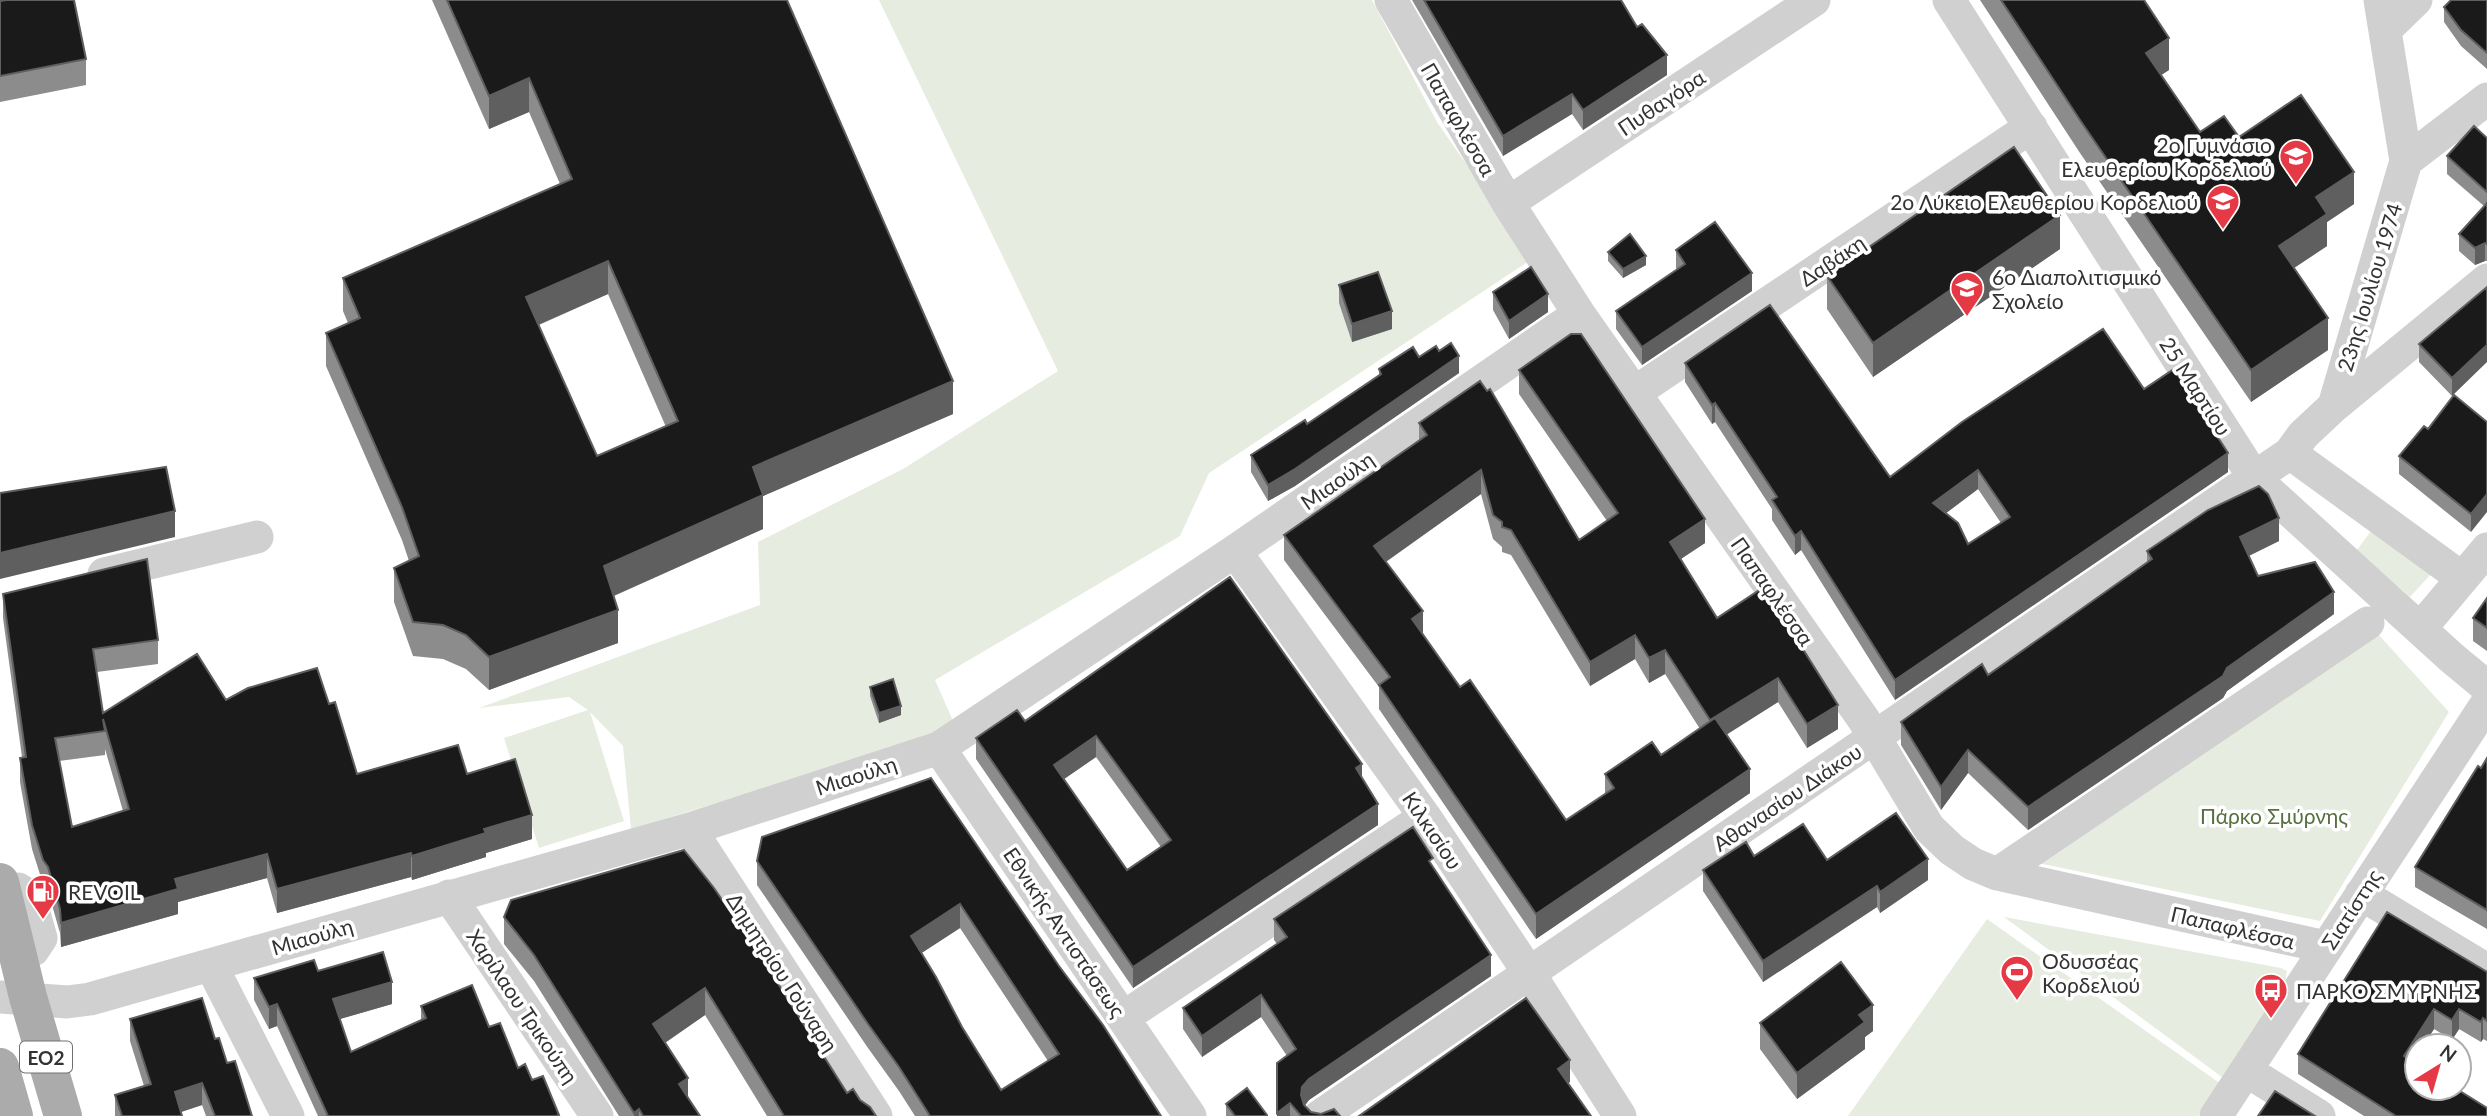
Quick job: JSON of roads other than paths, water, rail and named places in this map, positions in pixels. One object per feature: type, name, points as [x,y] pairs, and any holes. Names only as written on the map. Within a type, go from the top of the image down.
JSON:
[{"type":"main road","name":"ΕΟ2","points":[[9,886],[14,997],[63,1116]]},
{"type":"main road","name":"ΕΟ2","points":[[0,1067],[15,1116]]},
{"type":"street","name":"Παπαφλέσσα","points":[[1391,0],[1508,203],[1579,314],[1875,738],[1929,828],[1962,857],[1997,874],[2326,947]]},
{"type":"street","name":"Πυθαγόρα","points":[[1508,203],[1814,0]]},
{"type":"street","name":"25 Μαρτίου","points":[[1949,0],[2255,479],[2487,687]]},
{"type":"street","points":[[2416,0],[2383,14],[2406,161],[2487,99]]},
{"type":"street","name":"Δαβάκη","points":[[1634,393],[2031,127]]},
{"type":"street","name":"23ης Ιουλίου 1974","points":[[2334,406],[2406,161]]},
{"type":"street","points":[[2255,479],[2290,453],[2303,435],[2334,406],[2487,280]]},
{"type":"street","name":"Μιαούλη","points":[[14,997],[79,1001],[690,829],[939,748],[1236,551],[1579,314]]},
{"type":"street","points":[[2290,453],[2462,578]]},
{"type":"street","name":"Αθανασίου Διάκου","points":[[1320,1116],[2255,479]]},
{"type":"street","points":[[81,579],[257,537]]},
{"type":"street","points":[[2420,628],[2487,549]]},
{"type":"street","name":"Κιλκισίου","points":[[1236,551],[1425,817],[1530,973],[1620,1116]]},
{"type":"street","points":[[1997,874],[2368,623]]},
{"type":"street","name":"Σιατίστης","points":[[2216,1116],[2487,703]]},
{"type":"street","name":"Εθνικής Αντιστάσεως","points":[[939,748],[1190,1116]]},
{"type":"street","points":[[1124,1017],[1425,817]]},
{"type":"street","name":"Δημητρίου Γούναρη","points":[[690,829],[876,1116]]},
{"type":"street","points":[[9,886],[29,896],[41,938],[33,950]]},
{"type":"street","points":[[2361,894],[2487,970]]},
{"type":"street","name":"Χαρίλαου Τρικούπη","points":[[449,896],[597,1116]]},
{"type":"street","points":[[211,965],[288,1116]]},
{"type":"street","points":[[2247,1071],[2319,1116]]},
{"type":"place","name":"2ο Γυμνάσιο Ελευθερίου Κορδελιού","points":[[2296,186]]},
{"type":"place","name":"2ο Λύκειο Ελευθερίου Κορδελιού","points":[[2223,231]]},
{"type":"place","name":"6ο Διαπολιτισμικό Σχολείο","points":[[1967,318]]},
{"type":"place","name":"REVOIL","points":[[43,921]]},
{"type":"place","name":"Οδυσσέας Κορδελιού","points":[[2017,1002]]},
{"type":"place","name":"ΠΑΡΚΟ ΣΜΥΡΝΗΣ","points":[[2271,1020]]},
{"type":"park label","name":"Πάρκο Σμύρνης","points":[[2274,815]]}]
